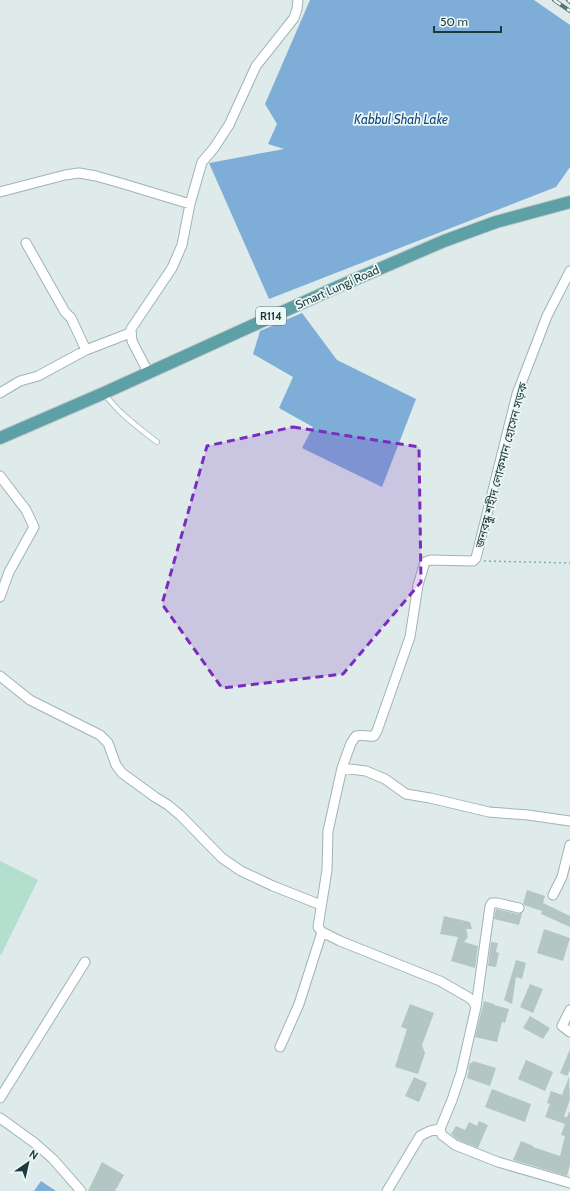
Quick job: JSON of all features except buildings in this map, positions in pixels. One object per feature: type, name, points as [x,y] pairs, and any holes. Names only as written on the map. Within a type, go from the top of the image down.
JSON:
[{"type":"main road","name":"Smart Lungi Road","points":[[0,438],[104,393],[335,288],[444,241],[496,222],[570,202]]},
{"type":"main road","name":"R114","points":[[548,208],[570,211]]},
{"type":"street","points":[[148,372],[134,348],[130,333],[132,325],[172,268],[182,245],[190,204],[202,162],[214,148],[229,125],[256,66],[294,18],[298,0]]},
{"type":"street","points":[[0,192],[65,175],[79,173],[96,176],[190,204]]},
{"type":"street","points":[[26,243],[65,312],[71,318],[86,350]]},
{"type":"street","name":"জনবন্ধু শহীদ লোকমান হোসেন সড়ক","points":[[322,932],[318,927],[327,870],[328,831],[342,768],[351,743],[356,736],[374,736],[377,731],[410,637],[418,585],[425,562],[431,560],[473,561],[477,554],[517,394],[547,316],[570,271]]},
{"type":"street","points":[[0,392],[20,381],[38,376],[86,350],[130,333]]},
{"type":"street","points":[[0,597],[9,572],[34,527],[26,510],[1,476]]},
{"type":"street","points":[[0,676],[30,700],[100,735],[111,748],[116,765],[122,773],[180,815],[222,858],[242,871],[273,886],[321,905]]},
{"type":"street","points":[[342,768],[366,771],[384,779],[406,794],[489,812],[528,815],[570,821]]},
{"type":"street","points":[[553,895],[562,877],[570,845]]},
{"type":"street","points":[[519,908],[497,903],[492,903],[490,906],[476,1007],[461,1073],[440,1129],[442,1135],[455,1145],[498,1162],[570,1183]]},
{"type":"street","points":[[280,1047],[299,1004],[322,932],[440,981],[468,997],[473,1001],[476,1007]]},
{"type":"street","points":[[0,1098],[85,962]]},
{"type":"street","points":[[570,1010],[562,1026],[570,1032]]},
{"type":"street","points":[[0,1118],[36,1144],[53,1159],[81,1191]]},
{"type":"street","points":[[387,1191],[420,1136],[430,1131],[440,1129]]},
{"type":"lane","points":[[104,393],[122,414],[157,442]]},
{"type":"path","points":[[474,560],[570,563]]},
{"type":"highlighted area","points":[[293,427],[419,447],[421,582],[343,674],[222,688],[162,604],[207,446]]},
{"type":"green space","points":[[0,861],[38,880],[1,955],[0,954]]},
{"type":"water","name":"Kabbul Shah Lake","points":[[310,0],[534,0],[570,25],[570,167],[556,187],[269,299],[209,163],[284,149],[268,144],[277,124],[265,104]]},
{"type":"water","points":[[302,313],[337,360],[416,399],[382,487],[302,448],[313,427],[279,408],[293,377],[253,354],[260,331]]},
{"type":"water","points":[[41,1181],[56,1191],[34,1191]]},
{"type":"railway","points":[[554,0],[570,11]]}]
